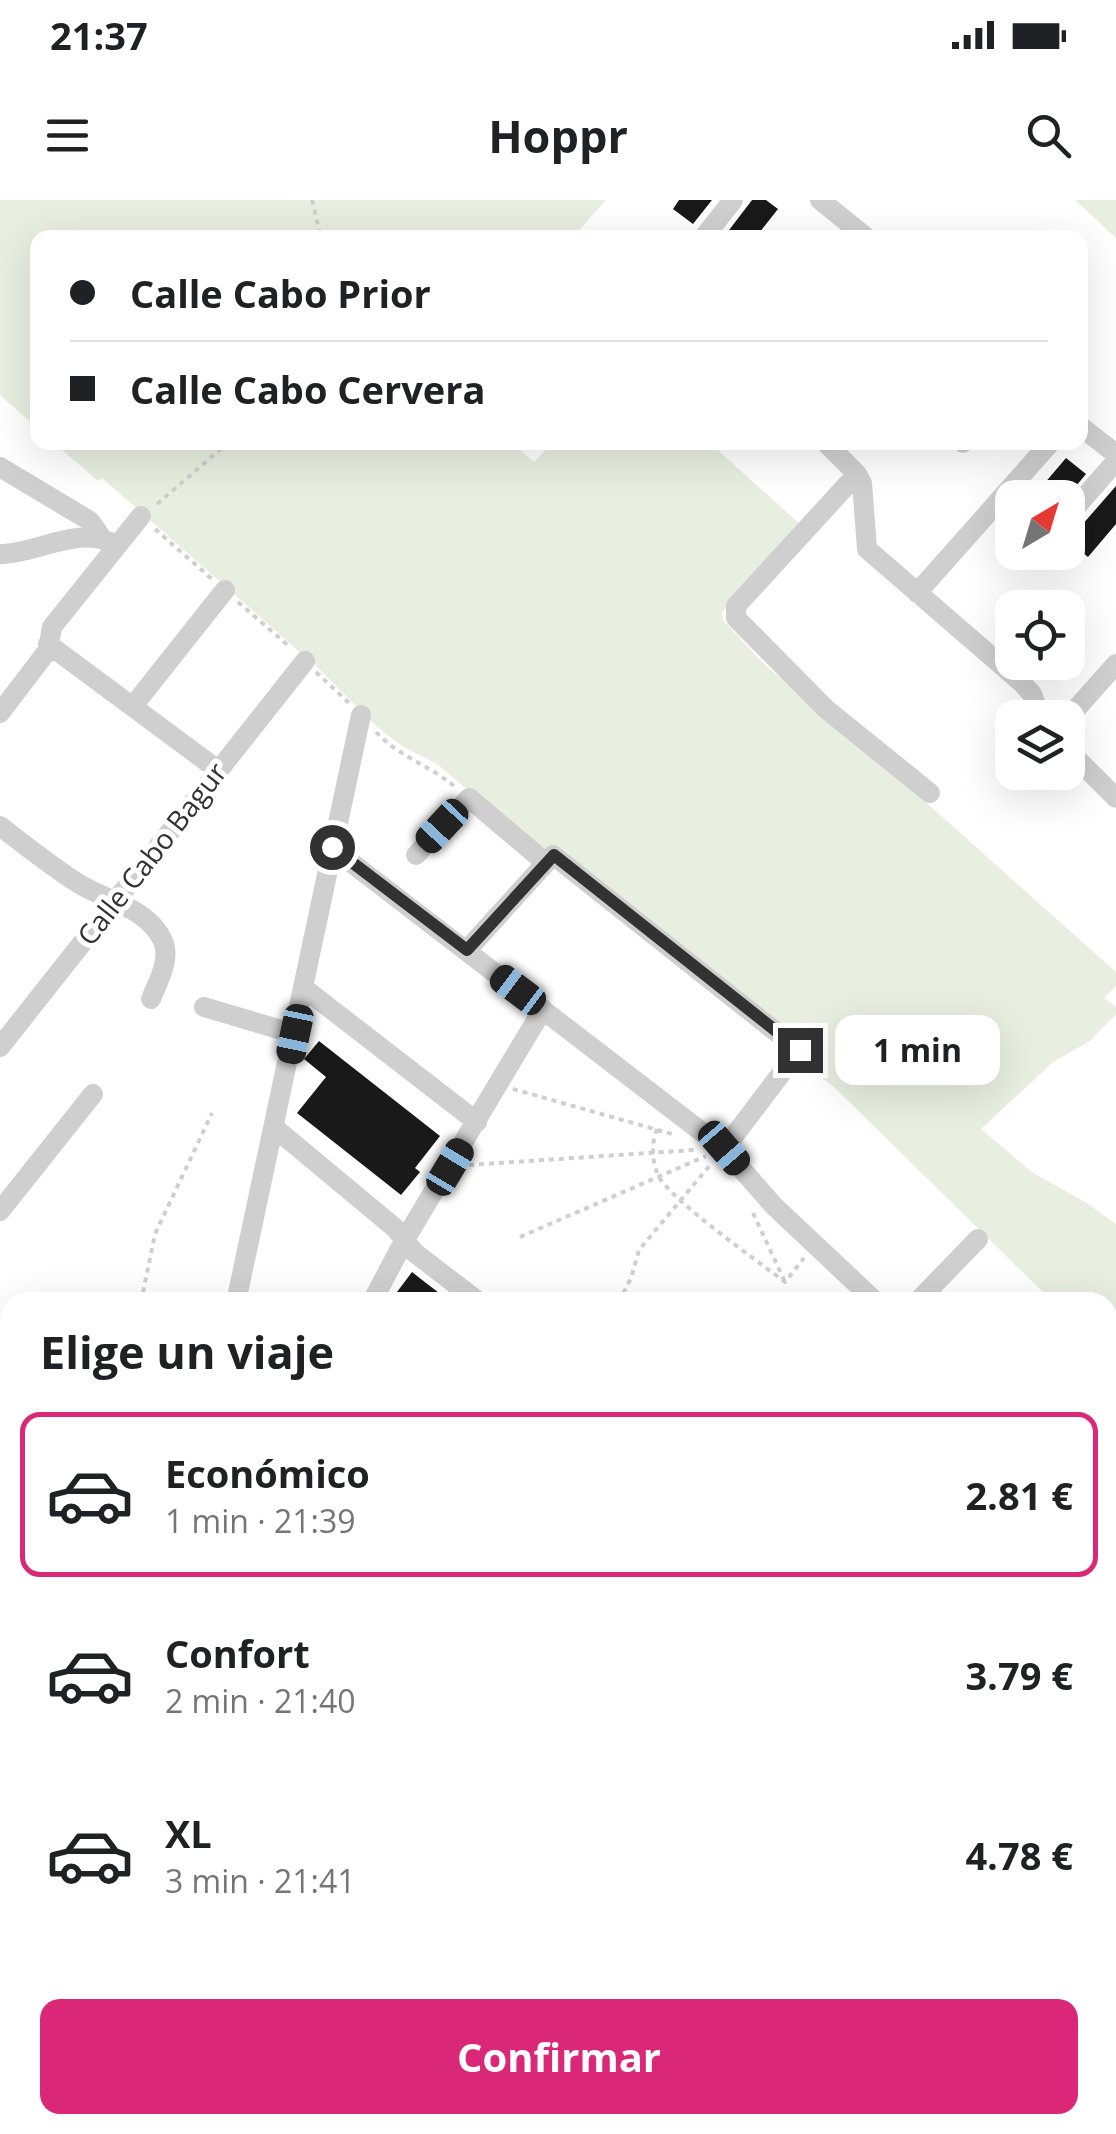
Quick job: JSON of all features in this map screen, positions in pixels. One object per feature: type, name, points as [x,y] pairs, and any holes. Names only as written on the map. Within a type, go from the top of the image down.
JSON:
[{"type":"street","points":[[709,230],[733,200]]},
{"type":"street","points":[[820,200],[851,230]]},
{"type":"street","points":[[1085,495],[1116,457],[1088,433]]},
{"type":"street","points":[[833,450],[862,483],[867,548],[1022,683],[1034,700]]},
{"type":"street","points":[[916,593],[1043,450]]},
{"type":"street","points":[[0,466],[90,521],[109,541]]},
{"type":"street","points":[[857,474],[736,606],[736,618],[826,709],[930,793]]},
{"type":"street","points":[[0,713],[40,664],[48,650],[52,627],[109,541],[140,516]]},
{"type":"street","points":[[0,554],[19,554],[62,540],[109,541]]},
{"type":"street","points":[[132,706],[224,590]]},
{"type":"street","points":[[48,644],[218,770]]},
{"type":"street","name":"Calle Cabo Bagur","points":[[0,1048],[305,661]]},
{"type":"street","points":[[1084,700],[1116,664]]},
{"type":"street","points":[[238,1292],[361,715]]},
{"type":"street","points":[[1085,767],[1116,798]]},
{"type":"street","points":[[416,855],[468,798],[800,1050],[724,1148]]},
{"type":"street","points":[[0,826],[84,887],[115,901],[152,926],[163,941],[166,960],[151,999]]},
{"type":"street","points":[[332,847],[724,1148],[774,1206],[865,1292]]},
{"type":"street","points":[[467,950],[550,859]]},
{"type":"street","points":[[305,989],[477,1122]]},
{"type":"street","points":[[204,1007],[295,1034]]},
{"type":"street","points":[[377,1292],[543,1009]]},
{"type":"street","points":[[0,1212],[93,1094]]},
{"type":"street","points":[[276,1128],[467,1292]]},
{"type":"street","points":[[927,1292],[978,1239]]},
{"type":"path","points":[[312,200],[319,230]]},
{"type":"path","points":[[140,516],[184,484],[220,450]]},
{"type":"path","points":[[499,1086],[673,1134]]},
{"type":"path","points":[[672,1109],[656,1130],[653,1151],[659,1177],[681,1200],[785,1282]]},
{"type":"path","points":[[143,1292],[155,1234],[212,1113]]},
{"type":"path","points":[[450,1167],[724,1148]]},
{"type":"path","points":[[520,1236],[724,1148]]},
{"type":"path","points":[[623,1292],[639,1250],[724,1148]]},
{"type":"path","points":[[747,1198],[785,1282]]},
{"type":"path","points":[[785,1282],[815,1244]]},
{"type":"green space","points":[[0,200],[606,200],[579,230],[30,230],[30,422],[0,395]]},
{"type":"green space","points":[[1075,200],[1116,200],[1116,238]]},
{"type":"green space","points":[[62,450],[520,450],[534,462],[545,450],[718,450],[801,525],[729,604],[722,613],[723,620],[763,663],[1116,972],[1116,986],[1104,998],[1116,1007],[1116,1014],[1090,1041],[1053,1062],[981,1129],[1033,1173],[1116,1224],[1116,1292],[1043,1292],[834,1087],[805,1066],[814,1051],[551,845],[543,853],[437,764],[402,746],[376,726],[319,669],[102,478],[98,481]]},
{"type":"building","points":[[679,200],[712,200],[693,224],[673,209]]},
{"type":"building","points":[[752,200],[766,200],[778,209],[761,230],[729,230]]},
{"type":"building","points":[[1066,458],[1086,474],[1081,480],[1047,480]]},
{"type":"building","points":[[1116,486],[1116,524],[1088,557],[1085,522]]},
{"type":"building","points":[[319,1041],[440,1136],[415,1168],[420,1172],[401,1195],[297,1113],[326,1077],[304,1059]]},
{"type":"building","points":[[412,1272],[438,1292],[397,1292]]},
{"type":"route","points":[[332,847],[467,950],[554,855],[800,1050]]}]
